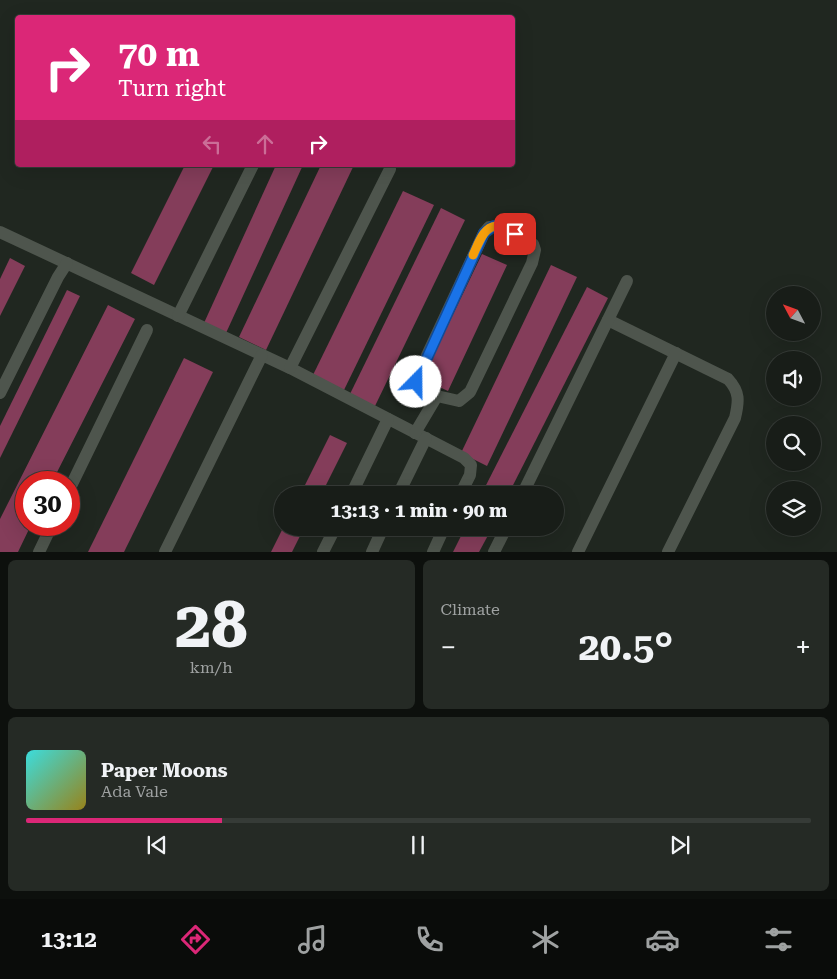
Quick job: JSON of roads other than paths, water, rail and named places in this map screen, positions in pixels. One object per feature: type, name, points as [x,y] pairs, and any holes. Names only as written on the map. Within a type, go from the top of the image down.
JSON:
[{"type":"street","points":[[178,316],[252,167]]},
{"type":"street","points":[[290,368],[390,169]]},
{"type":"street","points":[[500,226],[533,244],[535,250],[532,263],[470,392],[459,400],[436,396],[420,387],[416,379],[484,233],[489,227],[500,226]]},
{"type":"street","points":[[0,232],[290,368],[464,458],[471,465],[470,475],[464,486]]},
{"type":"street","points":[[0,393],[58,277],[67,263]]},
{"type":"street","points":[[526,486],[628,281]]},
{"type":"street","points":[[608,320],[728,379],[735,387],[739,403],[735,418],[668,552]]},
{"type":"street","points":[[78,471],[146,330]]},
{"type":"street","points":[[578,552],[676,353]]},
{"type":"street","points":[[165,552],[262,355]]},
{"type":"street","points":[[401,486],[436,396]]},
{"type":"street","points":[[355,486],[388,418]]},
{"type":"street","points":[[39,552],[47,536]]},
{"type":"street","points":[[323,552],[331,536]]},
{"type":"street","points":[[372,552],[379,536]]},
{"type":"street","points":[[432,552],[440,536]]},
{"type":"street","points":[[494,552],[502,536]]}]
